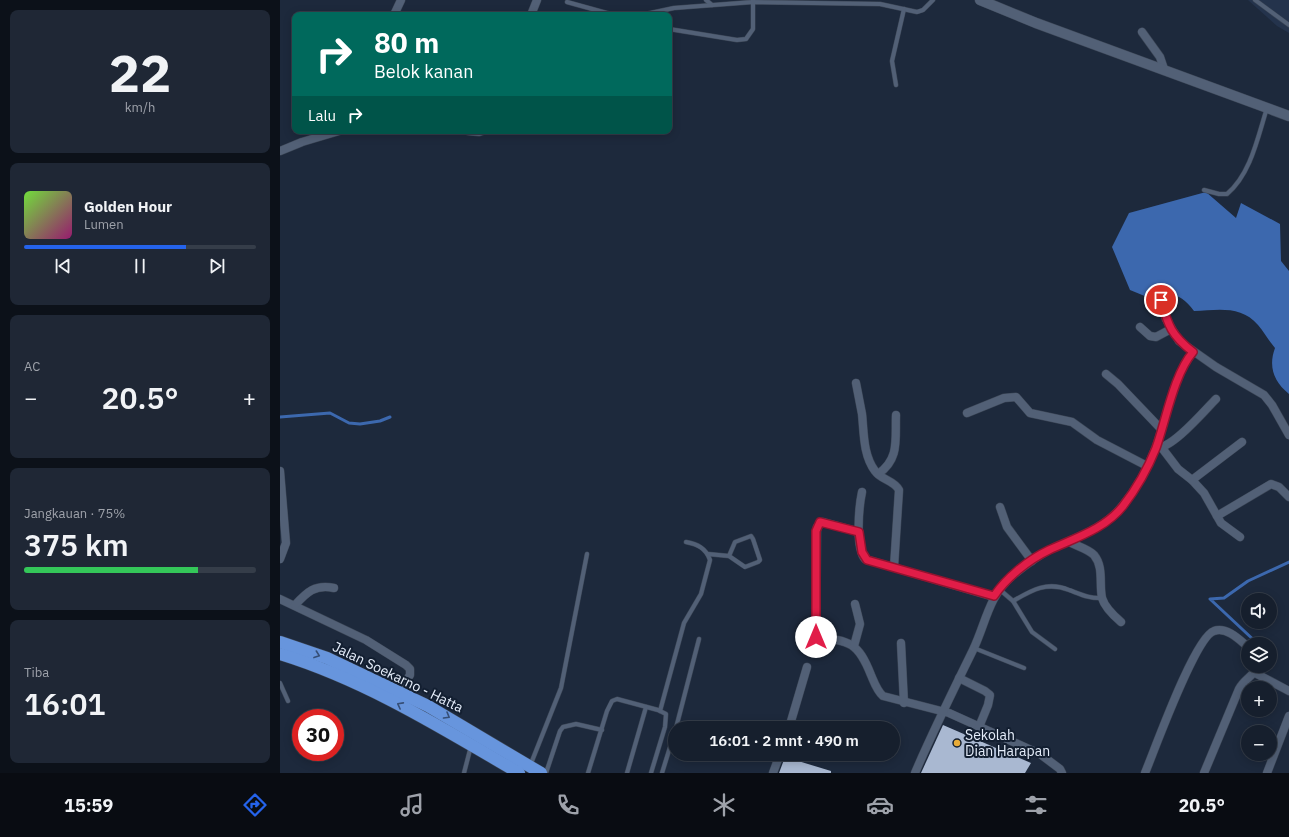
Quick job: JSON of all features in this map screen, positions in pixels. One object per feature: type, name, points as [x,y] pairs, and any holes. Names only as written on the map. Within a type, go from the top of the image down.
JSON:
[{"type":"highway","name":"Jalan Soekarno - Hatta","points":[[280,642],[327,658],[399,691],[428,706],[541,773]]},
{"type":"highway","name":"Jalan Soekarno - Hatta","points":[[281,656],[330,672],[392,701],[472,744],[519,773]]},
{"type":"street","points":[[395,12],[401,0]]},
{"type":"street","points":[[532,12],[537,0]]},
{"type":"street","points":[[980,0],[1289,116]]},
{"type":"street","points":[[1142,32],[1160,57],[1164,69]]},
{"type":"street","points":[[280,151],[302,142],[329,134]]},
{"type":"street","points":[[1161,300],[1175,337],[1193,352],[1264,396],[1272,405],[1289,435]]},
{"type":"street","points":[[1140,327],[1150,336],[1156,338],[1171,329]]},
{"type":"street","points":[[915,773],[942,711],[974,648],[994,596],[999,589],[1032,561],[1048,550],[1069,542],[1111,520],[1133,492],[1159,448],[1161,429],[1181,370],[1193,352]]},
{"type":"street","points":[[1106,374],[1118,384],[1161,429]]},
{"type":"street","points":[[856,383],[862,412],[866,449],[871,464],[878,474],[890,480],[899,490],[894,567]]},
{"type":"street","points":[[967,413],[1004,398],[1016,397],[1030,413],[1072,422],[1097,440],[1147,466]]},
{"type":"street","points":[[1159,448],[1174,440],[1216,399]]},
{"type":"street","points":[[878,474],[887,468],[894,457],[896,415]]},
{"type":"street","points":[[1192,480],[1242,442]]},
{"type":"street","points":[[1159,448],[1178,469],[1192,480],[1204,493],[1225,528],[1240,537]]},
{"type":"street","points":[[280,471],[286,543],[280,559]]},
{"type":"street","points":[[1217,516],[1271,484],[1279,487],[1289,497]]},
{"type":"street","points":[[862,492],[858,517],[864,558],[872,562],[994,596]]},
{"type":"street","points":[[1000,507],[1007,527],[1032,561]]},
{"type":"street","points":[[859,532],[822,522],[816,529],[816,637],[838,640],[854,646],[863,656],[881,695],[904,703],[942,711],[978,726],[1040,754],[1060,769],[1062,773]]},
{"type":"street","points":[[1069,542],[1094,556],[1098,563],[1101,575],[1102,598],[1110,612],[1121,622]]},
{"type":"street","points":[[295,606],[310,590],[321,586],[334,588]]},
{"type":"street","points":[[280,599],[366,640],[406,665],[410,670],[410,675],[399,691]]},
{"type":"street","points":[[854,646],[860,624],[856,604]]},
{"type":"street","points":[[1145,773],[1183,680],[1204,639],[1212,631],[1220,630],[1233,635],[1241,641]]},
{"type":"street","points":[[901,643],[904,703]]},
{"type":"street","points":[[791,721],[807,667]]},
{"type":"street","points":[[1204,773],[1239,689],[1245,679],[1252,673]]},
{"type":"street","points":[[1262,673],[1289,692]]},
{"type":"street","points":[[959,678],[990,695],[988,705],[978,726]]},
{"type":"street","points":[[1267,773],[1289,716]]},
{"type":"street","points":[[773,773],[777,761]]},
{"type":"lane","points":[[706,0],[713,5]]},
{"type":"lane","points":[[655,12],[674,8],[753,1],[880,4],[920,12],[933,0]]},
{"type":"lane","points":[[1255,0],[1289,25]]},
{"type":"lane","points":[[672,29],[737,40],[746,39],[753,29],[753,1]]},
{"type":"lane","points":[[567,2],[603,12]]},
{"type":"lane","points":[[896,85],[892,61],[904,9]]},
{"type":"lane","points":[[1204,190],[1223,195],[1227,194],[1240,179],[1246,169],[1267,108]]},
{"type":"lane","points":[[708,554],[729,556],[745,567],[760,560],[754,539],[750,536],[734,542],[729,556]]},
{"type":"lane","points":[[660,711],[684,622],[701,594],[710,560],[708,554],[701,547],[686,542]]},
{"type":"lane","points":[[530,766],[561,688],[587,554]]},
{"type":"lane","points":[[1013,601],[1033,589],[1045,586],[1068,589],[1092,598],[1102,598]]},
{"type":"lane","points":[[999,589],[1013,601],[1028,627],[1038,638],[1055,649]]},
{"type":"lane","points":[[677,721],[699,639]]},
{"type":"lane","points":[[974,648],[1024,668]]},
{"type":"lane","points":[[280,683],[288,701]]},
{"type":"lane","points":[[588,773],[607,711],[613,700],[619,700],[660,711],[665,714],[666,719],[651,773]]},
{"type":"lane","points":[[627,773],[646,707]]},
{"type":"lane","points":[[546,773],[563,727],[576,724],[602,730]]},
{"type":"lane","points":[[464,773],[472,744]]},
{"type":"lane","points":[[662,773],[668,753]]},
{"type":"shaded area","points":[[1248,0],[1289,0],[1289,33],[1277,26]]},
{"type":"water","points":[[1206,192],[1236,218],[1241,203],[1280,224],[1281,261],[1289,271],[1289,394],[1276,379],[1272,368],[1275,348],[1258,325],[1251,319],[1244,314],[1229,310],[1194,311],[1185,301],[1176,296],[1165,295],[1152,299],[1130,290],[1112,247],[1129,213]]},
{"type":"building","name":"Sekolah Dian Harapan","points":[[943,725],[1031,763],[1025,773],[921,773]]},
{"type":"building","points":[[784,761],[798,761],[831,771],[831,773],[779,773]]},
{"type":"waterway","points":[[280,417],[330,413],[349,423],[360,424],[380,421],[390,417]]},
{"type":"waterway","points":[[1251,637],[1210,599],[1224,598],[1248,581],[1289,562]]},
{"type":"place","name":"Sekolah Dian Harapan","points":[[957,743]]},
{"type":"route","points":[[816,637],[816,531],[820,522],[826,522],[859,532],[864,558],[876,564],[894,567],[994,596],[1011,577],[1048,550],[1069,542],[1111,520],[1133,492],[1156,448],[1181,370],[1193,352],[1175,337],[1166,319],[1161,300]]}]
